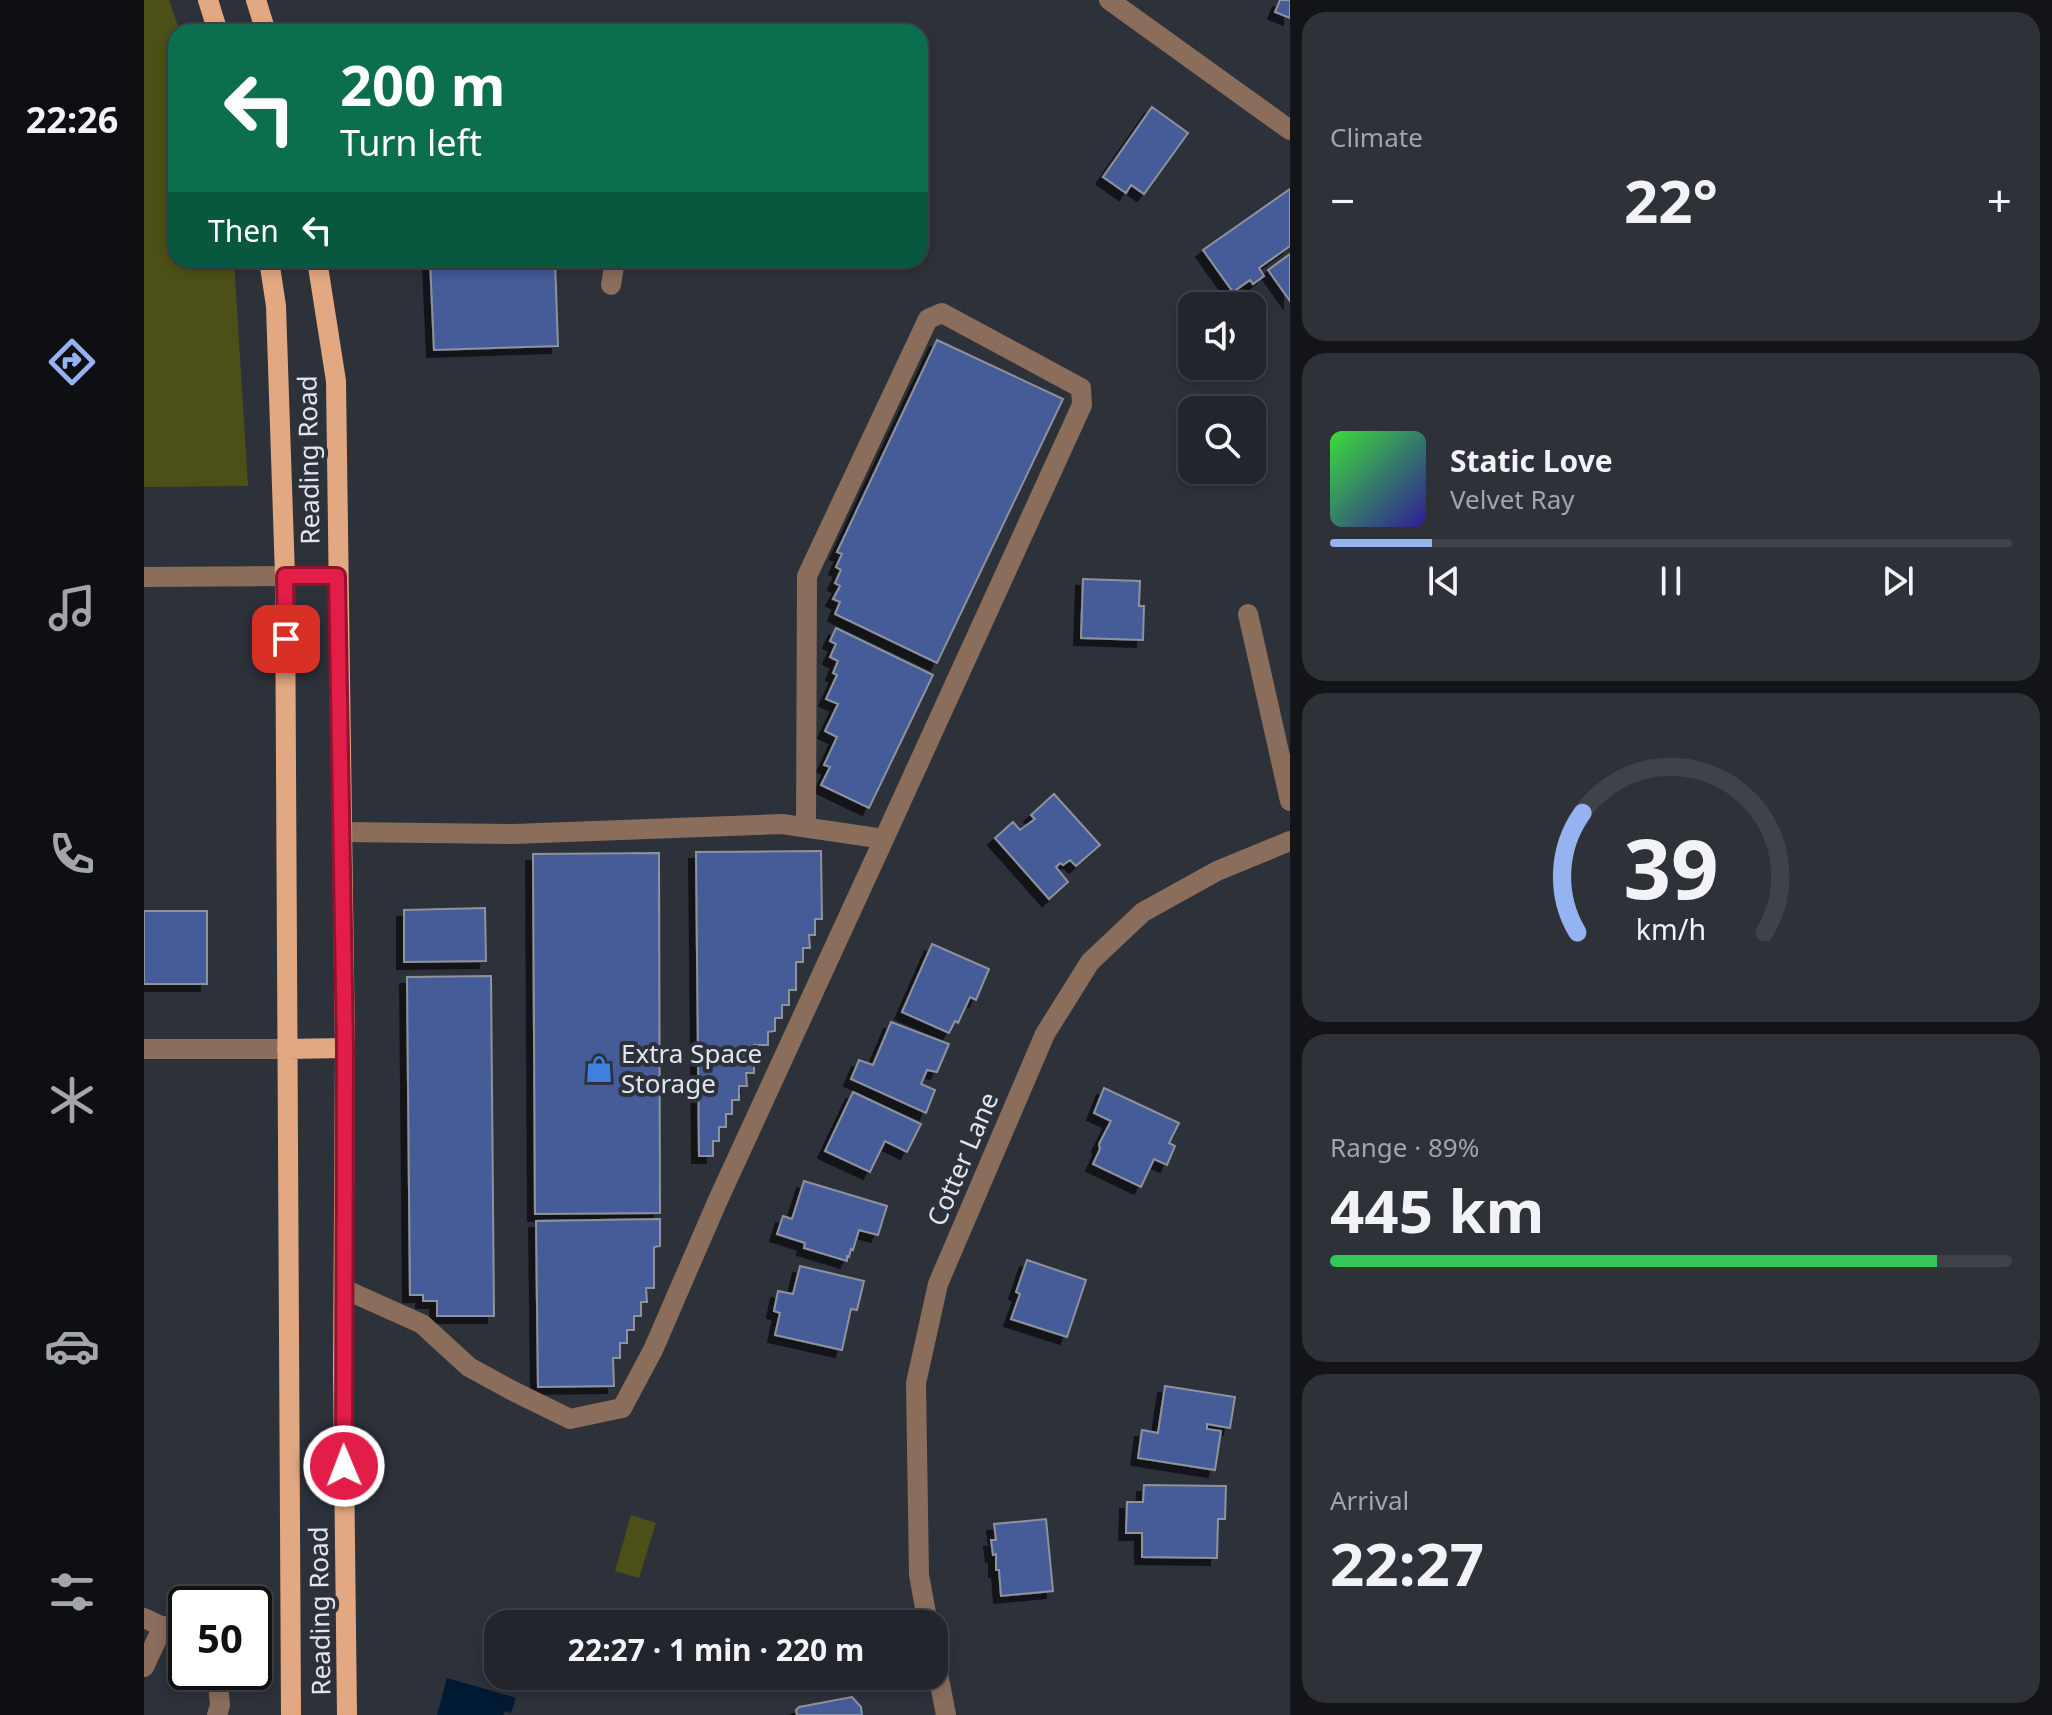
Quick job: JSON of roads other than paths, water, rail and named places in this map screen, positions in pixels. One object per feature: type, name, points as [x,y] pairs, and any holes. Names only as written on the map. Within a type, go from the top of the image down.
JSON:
[{"type":"main road","points":[[208,0],[216,24]]},
{"type":"main road","points":[[256,0],[264,24]]},
{"type":"main road","name":"Reading Road","points":[[270,268],[276,306],[285,576],[291,1715]]},
{"type":"main road","name":"Reading Road","points":[[318,268],[336,381],[345,1048],[347,1715]]},
{"type":"main road","points":[[285,576],[337,576]]},
{"type":"main road","points":[[287,1049],[345,1048]]},
{"type":"street","points":[[1109,0],[1290,130]]},
{"type":"street","points":[[611,285],[614,268]]},
{"type":"street","points":[[344,1289],[422,1324],[469,1367],[570,1419],[622,1408],[653,1350],[718,1200],[1082,405],[1081,388],[942,313],[928,319],[807,576],[806,827]]},
{"type":"street","points":[[144,577],[285,576]]},
{"type":"street","points":[[1248,614],[1290,801]]},
{"type":"street","points":[[342,832],[513,834],[782,824],[884,839]]},
{"type":"street","name":"Cotter Lane","points":[[925,1610],[919,1575],[916,1383],[938,1284],[1045,1034],[1090,962],[1143,912],[1217,871],[1290,841]]},
{"type":"street","points":[[144,1049],[287,1049]]},
{"type":"street","points":[[144,1667],[153,1622]]},
{"type":"street","points":[[217,1715],[219,1690]]},
{"type":"street","points":[[941,1690],[946,1715]]},
{"type":"water","points":[[447,1678],[516,1698],[511,1713],[505,1711],[503,1715],[437,1715]]},
{"type":"place","name":"Extra Space Storage","points":[[599,1069]]}]
